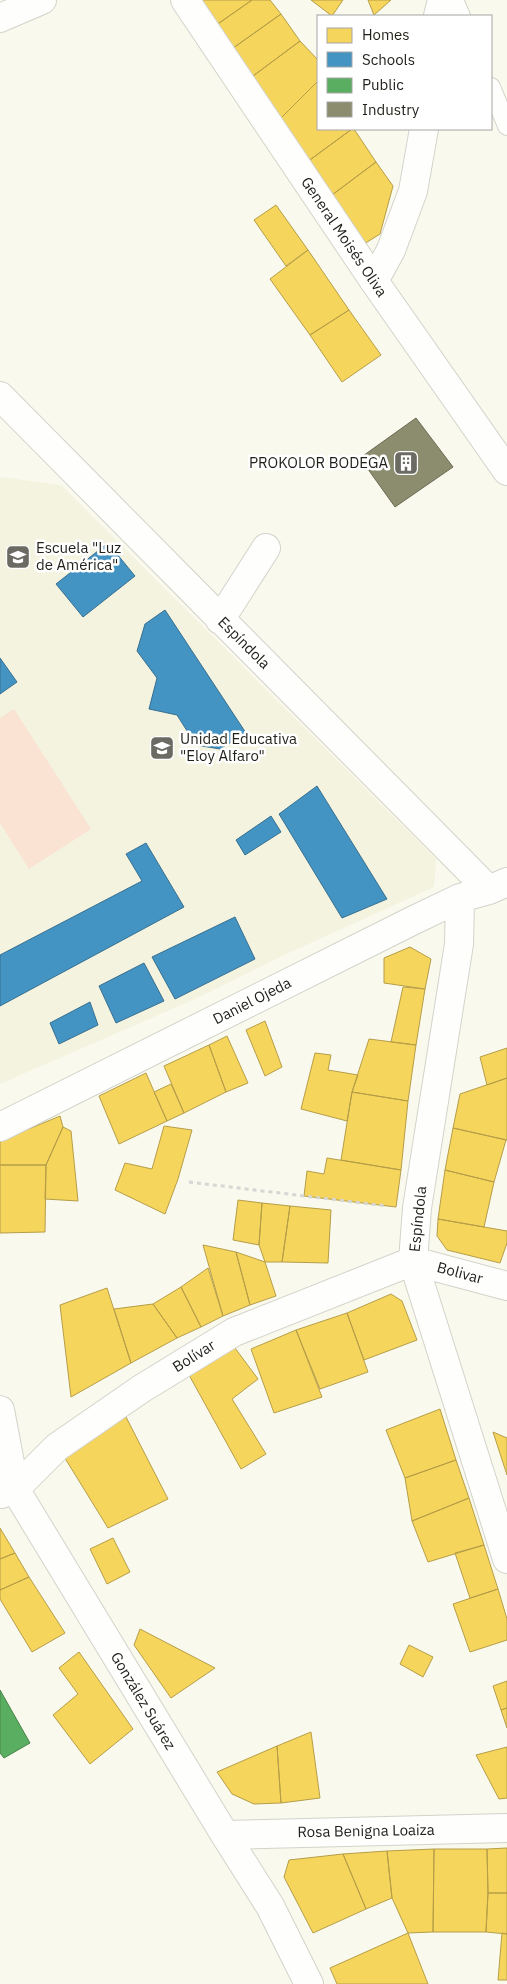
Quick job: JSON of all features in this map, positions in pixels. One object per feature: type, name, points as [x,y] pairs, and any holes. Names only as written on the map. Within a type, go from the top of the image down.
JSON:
[{"type":"street","points":[[0,18],[42,0]]},
{"type":"street","name":"General Moisés Oliva","points":[[185,0],[374,282],[507,471]]},
{"type":"street","points":[[438,15],[442,0]]},
{"type":"street","points":[[374,282],[391,250],[413,191],[424,130]]},
{"type":"street","name":"Espíndola","points":[[0,396],[220,620],[498,886]]},
{"type":"street","points":[[220,620],[266,548]]},
{"type":"street","name":"Daniel Ojeda","points":[[0,1127],[460,898],[498,886]]},
{"type":"street","name":"Espíndola","points":[[460,898],[459,944],[417,1208],[413,1260],[507,1559]]},
{"type":"street","name":"Bolivar","points":[[413,1260],[507,1286]]},
{"type":"street","name":"Bolívar","points":[[7,1492],[58,1446],[141,1389],[234,1332],[413,1260]]},
{"type":"street","name":"González Suárez","points":[[0,1410],[7,1492],[270,1906],[309,1984]]},
{"type":"street","name":"Rosa Benigna Loaiza","points":[[225,1835],[507,1828]]},
{"type":"lane","points":[[454,0],[461,15]]},
{"type":"lane","points":[[492,89],[507,126]]},
{"type":"path","points":[[189,1182],[417,1208]]},
{"type":"shaded area","name":"Unidad Educativa \"Eloy Alfaro\"","points":[[0,477],[61,485],[436,859],[434,887],[282,956],[195,999],[0,1084]]},
{"type":"shaded area","points":[[14,709],[91,829],[29,869],[0,823],[0,718]]},
{"type":"building: Homes","points":[[195,0],[252,0],[212,28]]},
{"type":"building: Homes","points":[[252,0],[270,0],[281,14],[229,51],[212,28]]},
{"type":"building: Homes","points":[[311,0],[343,0],[333,15]]},
{"type":"building: Homes","points":[[368,0],[391,0],[374,15]]},
{"type":"building: Homes","points":[[281,14],[300,41],[249,79],[229,51]]},
{"type":"building: Homes","points":[[300,41],[317,59],[317,82],[278,121],[249,79]]},
{"type":"building: Homes","points":[[317,82],[317,130],[351,130],[307,162],[278,121]]},
{"type":"building: Homes","points":[[351,130],[355,130],[376,162],[332,195],[307,162]]},
{"type":"building: Homes","points":[[376,162],[393,186],[380,234],[364,244],[332,195]]},
{"type":"building: Homes","points":[[276,205],[308,250],[286,266],[254,220]]},
{"type":"building: Homes","points":[[308,250],[349,310],[310,335],[270,279]]},
{"type":"building: Homes","points":[[349,310],[381,355],[342,382],[310,335]]},
{"type":"building: Homes","points":[[410,947],[431,959],[425,989],[384,983],[384,958]]},
{"type":"building: Homes","points":[[403,987],[425,989],[416,1045],[391,1042]]},
{"type":"building: Homes","points":[[265,1021],[282,1067],[265,1076],[246,1030]]},
{"type":"building: Homes","points":[[227,1036],[248,1083],[226,1092],[209,1045]]},
{"type":"building: Homes","points":[[369,1039],[416,1045],[408,1101],[352,1092]]},
{"type":"building: Homes","points":[[209,1045],[226,1092],[184,1113],[164,1066]]},
{"type":"building: Homes","points":[[507,1048],[507,1078],[487,1085],[480,1057]]},
{"type":"building: Homes","points":[[315,1053],[331,1055],[328,1070],[358,1075],[352,1092],[347,1121],[301,1109]]},
{"type":"building: Homes","points":[[146,1073],[167,1121],[119,1144],[99,1096]]},
{"type":"building: Homes","points":[[507,1078],[507,1140],[453,1128],[460,1094]]},
{"type":"building: Homes","points":[[171,1084],[184,1113],[167,1121],[154,1092]]},
{"type":"building: Homes","points":[[352,1092],[408,1101],[401,1170],[341,1160]]},
{"type":"building: Homes","points":[[60,1116],[63,1127],[46,1165],[0,1165],[0,1141]]},
{"type":"building: Homes","points":[[164,1126],[192,1130],[178,1179],[165,1214],[115,1190],[125,1163],[152,1169]]},
{"type":"building: Homes","points":[[63,1127],[71,1131],[78,1201],[45,1199],[46,1165]]},
{"type":"building: Homes","points":[[453,1128],[506,1140],[494,1182],[445,1170]]},
{"type":"building: Homes","points":[[327,1158],[401,1170],[396,1207],[304,1196],[307,1171],[324,1174]]},
{"type":"building: Homes","points":[[0,1165],[46,1165],[45,1232],[0,1233]]},
{"type":"building: Homes","points":[[445,1170],[494,1182],[484,1227],[438,1219]]},
{"type":"building: Homes","points":[[238,1200],[262,1203],[259,1245],[233,1240]]},
{"type":"building: Homes","points":[[262,1203],[290,1206],[282,1262],[265,1262],[259,1245]]},
{"type":"building: Homes","points":[[290,1206],[331,1210],[328,1263],[282,1262]]},
{"type":"building: Homes","points":[[438,1219],[507,1231],[507,1243],[500,1263],[447,1250],[437,1236]]},
{"type":"building: Homes","points":[[203,1245],[236,1252],[250,1305],[223,1316]]},
{"type":"building: Homes","points":[[236,1252],[265,1262],[276,1296],[250,1305]]},
{"type":"building: Homes","points":[[208,1268],[223,1316],[201,1327],[181,1287]]},
{"type":"building: Homes","points":[[181,1287],[201,1327],[177,1338],[153,1304]]},
{"type":"building: Homes","points":[[107,1288],[131,1363],[71,1397],[60,1305]]},
{"type":"building: Homes","points":[[391,1294],[402,1301],[417,1340],[364,1360],[347,1313]]},
{"type":"building: Homes","points":[[153,1304],[177,1338],[131,1363],[114,1309]]},
{"type":"building: Homes","points":[[347,1313],[368,1372],[320,1389],[296,1330]]},
{"type":"building: Homes","points":[[296,1330],[322,1397],[274,1413],[251,1349]]},
{"type":"building: Homes","points":[[232,1344],[258,1379],[232,1399],[266,1454],[241,1469],[189,1375]]},
{"type":"building: Homes","points":[[440,1409],[456,1460],[405,1478],[386,1430]]},
{"type":"building: Homes","points":[[126,1417],[168,1499],[108,1528],[63,1455]]},
{"type":"building: Homes","points":[[493,1432],[507,1438],[507,1475]]},
{"type":"building: Homes","points":[[456,1460],[469,1498],[412,1521],[405,1478]]},
{"type":"building: Homes","points":[[469,1498],[484,1545],[428,1562],[412,1521]]},
{"type":"building: Homes","points":[[0,1528],[15,1553],[0,1559]]},
{"type":"building: Homes","points":[[113,1538],[130,1572],[107,1584],[90,1549]]},
{"type":"building: Homes","points":[[484,1545],[498,1589],[470,1598],[455,1553]]},
{"type":"building: Homes","points":[[15,1553],[29,1577],[0,1590],[0,1559]]},
{"type":"building: Homes","points":[[29,1577],[65,1633],[32,1652],[0,1599],[0,1590]]},
{"type":"building: Homes","points":[[498,1589],[507,1619],[507,1640],[470,1652],[453,1604]]},
{"type":"building: Homes","points":[[140,1629],[215,1668],[171,1698],[134,1645]]},
{"type":"building: Homes","points":[[409,1645],[433,1657],[423,1677],[400,1664]]},
{"type":"building: Homes","points":[[79,1652],[133,1729],[90,1764],[53,1715],[78,1694],[59,1668]]},
{"type":"building: Homes","points":[[507,1681],[507,1708],[501,1710],[493,1686]]},
{"type":"building: Homes","points":[[507,1708],[507,1728],[501,1710]]},
{"type":"building: Homes","points":[[311,1732],[320,1798],[281,1803],[277,1746]]},
{"type":"building: Homes","points":[[277,1746],[281,1803],[254,1804],[232,1794],[217,1772]]},
{"type":"building: Homes","points":[[507,1747],[507,1798],[499,1799],[476,1755]]},
{"type":"building: Homes","points":[[507,1848],[507,1893],[488,1893],[487,1849]]},
{"type":"building: Homes","points":[[434,1849],[487,1849],[488,1893],[486,1932],[433,1932]]},
{"type":"building: Homes","points":[[434,1849],[433,1932],[408,1933],[392,1898],[387,1851]]},
{"type":"building: Homes","points":[[387,1851],[392,1898],[366,1909],[343,1854]]},
{"type":"building: Homes","points":[[343,1854],[366,1909],[313,1933],[284,1877],[289,1860]]},
{"type":"building: Homes","points":[[488,1893],[507,1893],[507,1934],[486,1932]]},
{"type":"building: Homes","points":[[408,1933],[428,1984],[337,1984],[330,1968]]},
{"type":"building: Homes","points":[[502,1933],[507,1934],[507,1980],[498,1980]]},
{"type":"building: Schools","points":[[108,543],[135,576],[83,617],[56,584]]},
{"type":"building: Schools","points":[[165,610],[246,733],[220,749],[196,745],[177,715],[149,709],[157,678],[137,651],[145,624]]},
{"type":"building: Schools","points":[[0,658],[17,682],[0,694]]},
{"type":"building: Schools","points":[[317,786],[387,899],[342,918],[279,814]]},
{"type":"building: Schools","points":[[271,816],[281,832],[245,855],[236,840]]},
{"type":"building: Schools","points":[[146,843],[184,907],[0,1006],[0,955],[142,881],[126,854]]},
{"type":"building: Schools","points":[[235,917],[255,959],[175,999],[152,957]]},
{"type":"building: Schools","points":[[144,963],[164,1001],[116,1023],[99,986]]},
{"type":"building: Schools","points":[[90,1002],[98,1025],[59,1044],[50,1023]]},
{"type":"building: Public","points":[[0,1690],[30,1743],[4,1758],[0,1753]]},
{"type":"building: Industry","name":"PROKOLOR BODEGA","points":[[416,418],[453,467],[395,507],[360,458]]},
{"type":"place","name":"PROKOLOR BODEGA","points":[[406,463]]},
{"type":"place","name":"Escuela \"Luz de América\"","points":[[18,557]]},
{"type":"place","name":"Unidad Educativa \"Eloy Alfaro\"","points":[[162,748]]}]
